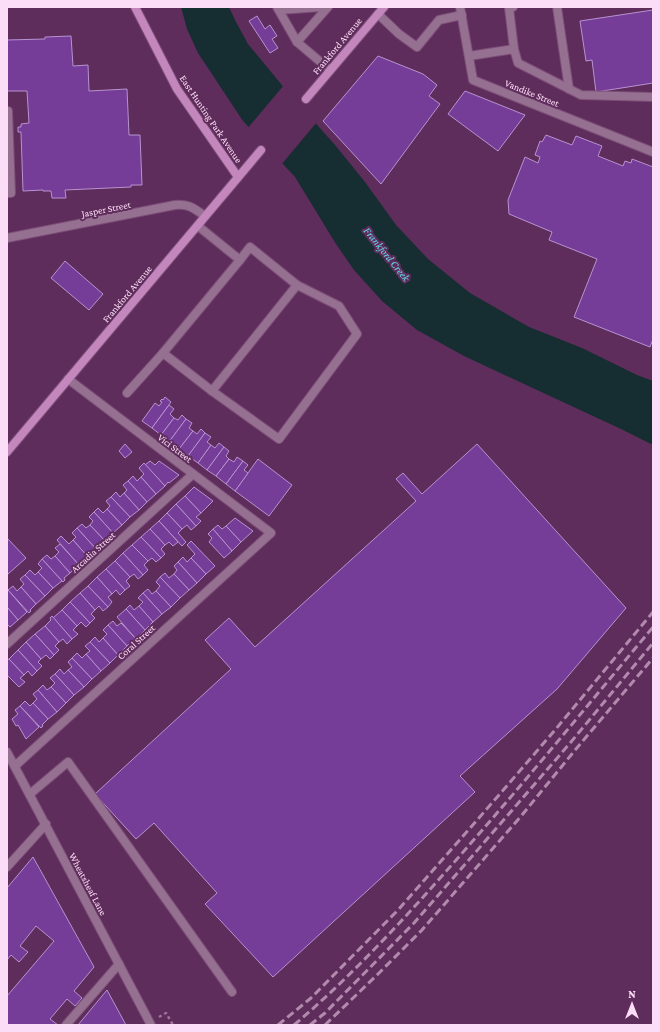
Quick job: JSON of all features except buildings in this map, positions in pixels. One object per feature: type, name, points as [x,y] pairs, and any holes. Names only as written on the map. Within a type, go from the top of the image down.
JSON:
[{"type":"main road","name":"East Hunting Park Avenue","points":[[134,7],[177,89],[238,177]]},
{"type":"main road","name":"Frankford Avenue","points":[[306,98],[384,7]]},
{"type":"main road","name":"Frankford Avenue","points":[[7,452],[261,150]]},
{"type":"street","points":[[321,7],[278,8],[296,42],[330,70]]},
{"type":"street","points":[[296,42],[328,7]]},
{"type":"street","points":[[512,7],[509,8],[514,49],[518,63],[581,95],[653,97]]},
{"type":"street","points":[[557,7],[569,89]]},
{"type":"street","points":[[378,14],[399,34],[417,47],[439,20],[461,11]]},
{"type":"street","name":"Vandike Street","points":[[461,11],[473,80],[653,152]]},
{"type":"street","points":[[469,56],[514,49]]},
{"type":"street","points":[[7,193],[11,193],[8,111]]},
{"type":"street","name":"Jasper Street","points":[[7,238],[175,205],[190,206],[205,216]]},
{"type":"street","points":[[198,226],[240,260]]},
{"type":"street","points":[[127,393],[163,353],[250,247],[297,284],[339,306],[357,334],[279,439],[212,391],[163,353]]},
{"type":"street","points":[[212,391],[297,284]]},
{"type":"street","name":"Vici Street","points":[[68,379],[271,533]]},
{"type":"street","name":"Arcadia Street","points":[[7,644],[193,474]]},
{"type":"street","name":"Coral Street","points":[[15,766],[271,533]]},
{"type":"street","name":"Wheatsheaf Lane","points":[[7,752],[151,1025]]},
{"type":"street","points":[[30,794],[68,762],[232,992]]},
{"type":"street","points":[[7,867],[46,824]]},
{"type":"street","points":[[66,1025],[119,964]]},
{"type":"path","points":[[166,1013],[173,1025]]},
{"type":"water","name":"Frankford Creek","points":[[181,7],[229,7],[248,44],[286,90],[335,145],[365,182],[396,225],[428,259],[470,293],[529,327],[582,348],[637,375],[653,381],[653,445],[464,356],[417,330],[382,301],[354,270],[336,244],[295,177],[243,121],[198,53],[187,29]]},
{"type":"pier","points":[[284,85],[317,122],[281,165],[247,129]]},
{"type":"railway","points":[[278,1025],[311,998],[399,909],[555,730],[653,612]]},
{"type":"railway","points":[[294,1025],[358,966],[457,859],[507,802],[653,627]]},
{"type":"railway","points":[[310,1025],[325,1013],[414,923],[571,742],[653,643]]},
{"type":"railway","points":[[325,1025],[422,930],[522,815],[653,658]]}]
